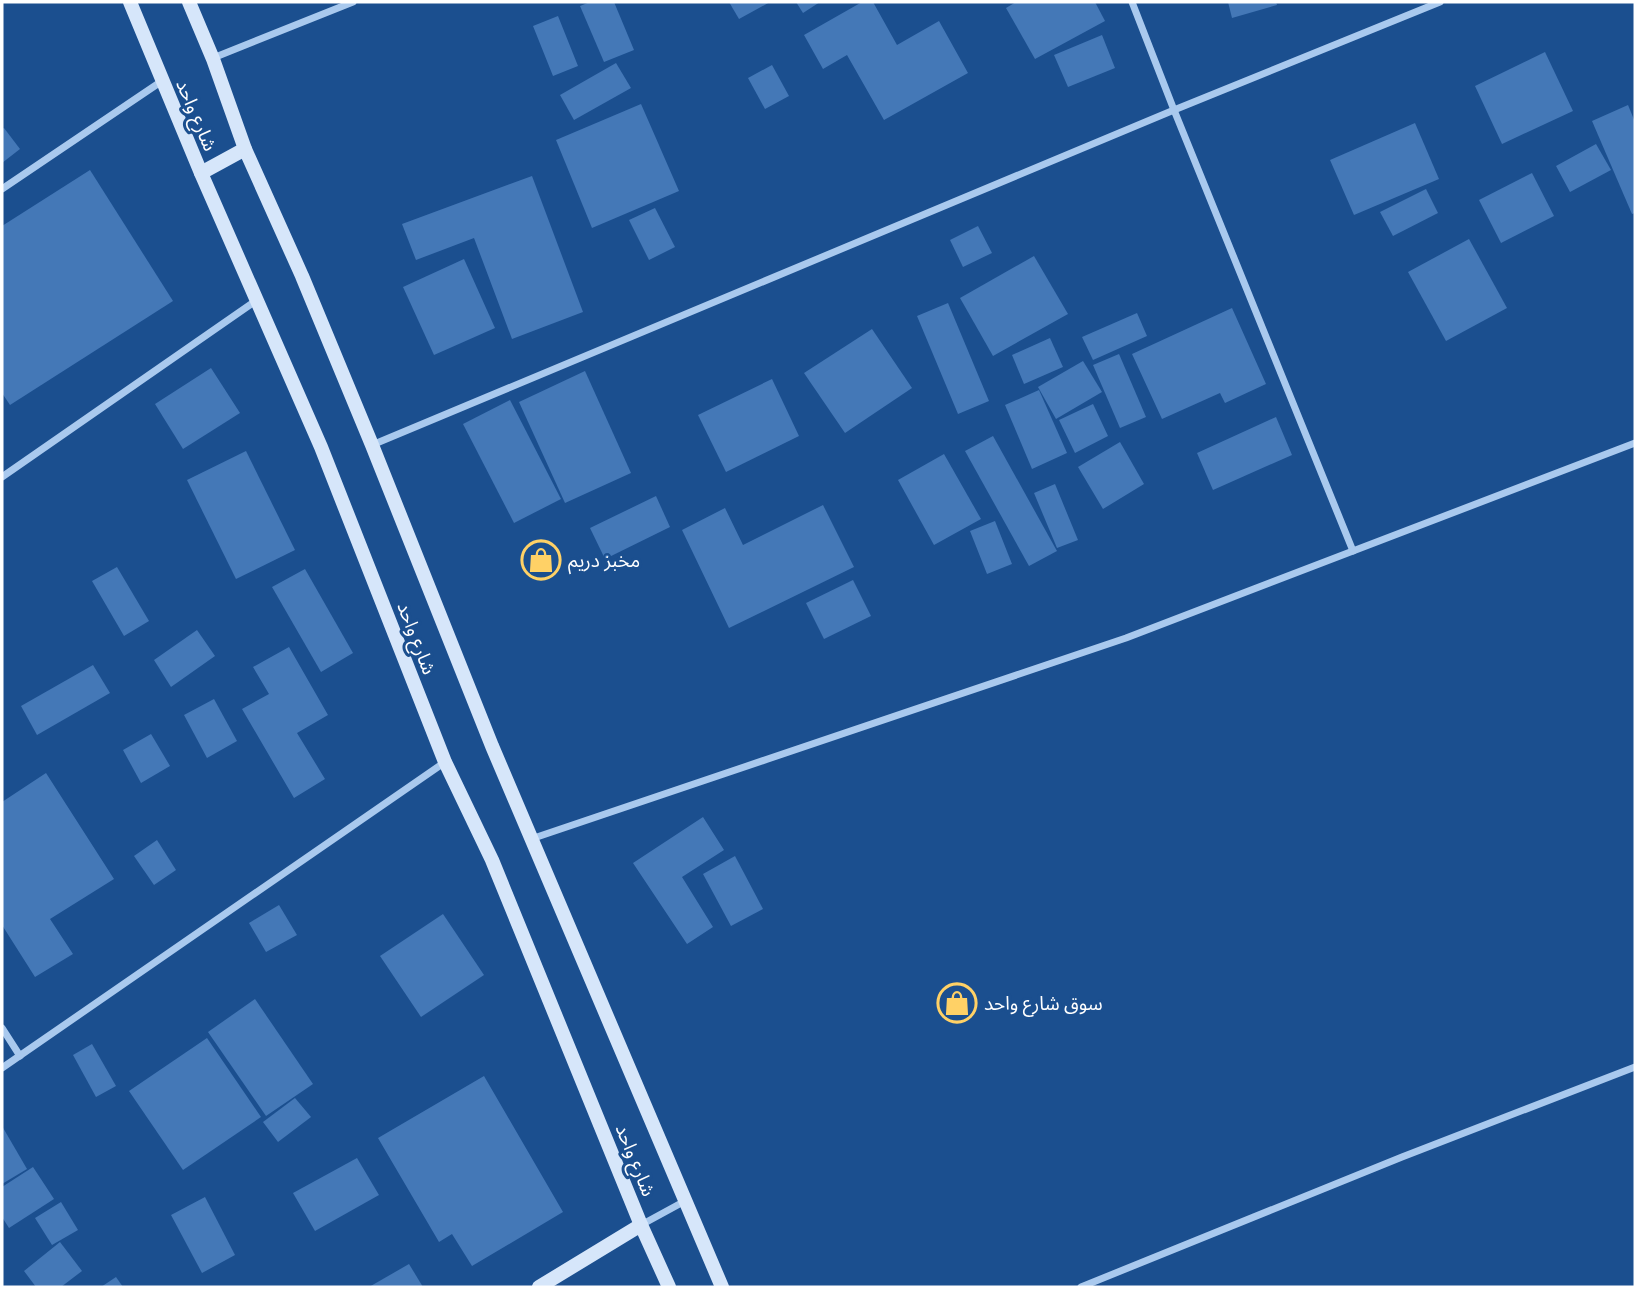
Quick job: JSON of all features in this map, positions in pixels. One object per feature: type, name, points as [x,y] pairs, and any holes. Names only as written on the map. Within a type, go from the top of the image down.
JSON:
[{"type":"street","name":"شارع واحد","points":[[130,2],[201,173],[321,447],[445,762],[492,860],[641,1225],[669,1287]]},
{"type":"street","name":"شارع واحد","points":[[189,2],[213,59],[245,149],[302,276],[372,445],[492,746],[722,1287]]},
{"type":"street","points":[[213,59],[353,2]]},
{"type":"street","points":[[1132,2],[1353,551]]},
{"type":"street","points":[[372,445],[1174,110],[1440,2]]},
{"type":"street","points":[[2,189],[162,81]]},
{"type":"street","points":[[201,173],[245,149]]},
{"type":"street","points":[[2,477],[258,299]]},
{"type":"street","points":[[531,839],[1126,638],[1635,443]]},
{"type":"street","points":[[2,1068],[445,762]]},
{"type":"street","points":[[2,1028],[20,1056]]},
{"type":"street","points":[[1081,1287],[1402,1157],[1635,1067]]},
{"type":"street","points":[[539,1287],[685,1201]]},
{"type":"building","points":[[590,2],[614,2],[634,50],[604,62],[580,6]]},
{"type":"building","points":[[729,2],[770,2],[739,19]]},
{"type":"building","points":[[796,2],[820,2],[803,13]]},
{"type":"building","points":[[862,2],[873,2],[897,45],[939,21],[968,73],[884,120],[847,55],[823,69],[804,35]]},
{"type":"building","points":[[1016,2],[1095,2],[1105,21],[1035,59],[1006,8]]},
{"type":"building","points":[[1228,2],[1276,2],[1277,5],[1232,18]]},
{"type":"building","points":[[558,16],[578,66],[553,76],[533,26]]},
{"type":"building","points":[[1102,35],[1115,68],[1068,87],[1054,55]]},
{"type":"building","points":[[1545,52],[1573,111],[1502,144],[1475,86]]},
{"type":"building","points":[[616,63],[631,88],[574,120],[560,95]]},
{"type":"building","points":[[772,65],[789,96],[765,109],[748,78]]},
{"type":"building","points":[[641,104],[679,191],[592,228],[556,140]]},
{"type":"building","points":[[1628,105],[1635,122],[1635,213],[1632,214],[1592,121]]},
{"type":"building","points":[[1415,123],[1439,179],[1354,215],[1330,160]]},
{"type":"building","points":[[4,128],[20,149],[2,163],[2,129]]},
{"type":"building","points":[[1596,144],[1611,170],[1570,192],[1556,166]]},
{"type":"building","points":[[90,170],[173,301],[10,405],[2,393],[2,226]]},
{"type":"building","points":[[1532,173],[1554,216],[1501,243],[1479,200]]},
{"type":"building","points":[[532,176],[583,312],[512,339],[474,238],[416,260],[402,224]]},
{"type":"building","points":[[1426,189],[1438,213],[1393,236],[1380,212]]},
{"type":"building","points":[[655,208],[675,247],[649,260],[629,220]]},
{"type":"building","points":[[978,226],[992,253],[963,267],[950,240]]},
{"type":"building","points":[[1469,239],[1507,308],[1446,341],[1408,272]]},
{"type":"building","points":[[1034,256],[1068,314],[993,356],[960,298]]},
{"type":"building","points":[[464,259],[495,328],[434,355],[403,287]]},
{"type":"building","points":[[948,303],[989,401],[958,414],[917,316]]},
{"type":"building","points":[[1232,308],[1266,384],[1225,403],[1220,393],[1162,419],[1132,354]]},
{"type":"building","points":[[1137,313],[1147,336],[1093,360],[1082,337]]},
{"type":"building","points":[[872,329],[912,388],[845,433],[804,373]]},
{"type":"building","points":[[1050,338],[1063,367],[1024,384],[1012,355]]},
{"type":"building","points":[[1119,354],[1146,417],[1120,428],[1093,365]]},
{"type":"building","points":[[1083,361],[1102,392],[1056,419],[1038,387]]},
{"type":"building","points":[[211,368],[240,413],[183,449],[155,404]]},
{"type":"building","points":[[585,371],[631,473],[565,503],[519,402]]},
{"type":"building","points":[[772,379],[799,436],[726,472],[698,415]]},
{"type":"building","points":[[1039,390],[1067,453],[1032,469],[1005,405]]},
{"type":"building","points":[[510,400],[561,499],[514,523],[463,424]]},
{"type":"building","points":[[1093,404],[1108,436],[1075,453],[1059,420]]},
{"type":"building","points":[[1276,417],[1292,455],[1213,490],[1197,453]]},
{"type":"building","points":[[993,436],[1057,551],[1029,566],[965,451]]},
{"type":"building","points":[[1120,442],[1144,484],[1103,509],[1078,467]]},
{"type":"building","points":[[246,451],[295,550],[236,579],[187,480]]},
{"type":"building","points":[[944,454],[981,519],[934,545],[898,480]]},
{"type":"building","points":[[1055,484],[1078,540],[1057,548],[1034,493]]},
{"type":"building","points":[[656,496],[670,527],[605,559],[590,528]]},
{"type":"building","points":[[823,505],[854,567],[729,628],[682,530],[725,508],[743,545]]},
{"type":"building","points":[[995,521],[1012,564],[987,574],[970,531]]},
{"type":"building","points":[[117,567],[149,621],[124,636],[92,581]]},
{"type":"building","points":[[305,569],[353,653],[321,672],[272,587]]},
{"type":"building","points":[[853,580],[871,616],[824,639],[806,603]]},
{"type":"building","points":[[197,630],[215,656],[171,687],[154,660]]},
{"type":"building","points":[[289,647],[328,715],[297,733],[325,779],[294,798],[242,709],[269,694],[253,667]]},
{"type":"building","points":[[93,665],[110,693],[37,735],[21,706]]},
{"type":"building","points":[[214,699],[237,741],[207,758],[184,715]]},
{"type":"building","points":[[151,734],[170,766],[141,783],[123,750]]},
{"type":"building","points":[[46,773],[114,879],[50,919],[73,954],[35,977],[2,925],[2,802]]},
{"type":"building","points":[[703,817],[724,850],[682,877],[713,927],[687,944],[633,863]]},
{"type":"building","points":[[157,840],[176,870],[154,885],[134,856]]},
{"type":"building","points":[[735,856],[763,909],[731,926],[703,874]]},
{"type":"building","points":[[279,905],[297,935],[266,952],[249,923]]},
{"type":"building","points":[[443,914],[484,975],[421,1017],[380,956]]},
{"type":"building","points":[[255,999],[313,1084],[266,1116],[208,1032]]},
{"type":"building","points":[[207,1038],[261,1117],[183,1170],[129,1091]]},
{"type":"building","points":[[92,1044],[116,1086],[96,1097],[73,1055]]},
{"type":"building","points":[[484,1076],[563,1212],[472,1266],[452,1234],[439,1242],[378,1138]]},
{"type":"building","points":[[295,1098],[311,1117],[278,1142],[263,1122]]},
{"type":"building","points":[[2,1126],[27,1169],[2,1184]]},
{"type":"building","points":[[357,1158],[379,1195],[315,1231],[293,1193]]},
{"type":"building","points":[[33,1167],[54,1199],[9,1228],[2,1217],[2,1187]]},
{"type":"building","points":[[205,1197],[235,1255],[202,1273],[171,1215]]},
{"type":"building","points":[[61,1202],[78,1230],[52,1245],[35,1218]]},
{"type":"building","points":[[60,1242],[82,1271],[61,1287],[36,1287],[24,1271]]},
{"type":"building","points":[[409,1264],[423,1287],[369,1287]]},
{"type":"building","points":[[116,1277],[123,1287],[101,1287]]},
{"type":"place","name":"مخبز دريم","points":[[541,560]]},
{"type":"place","name":"سوق شارع واحد","points":[[957,1003]]}]
